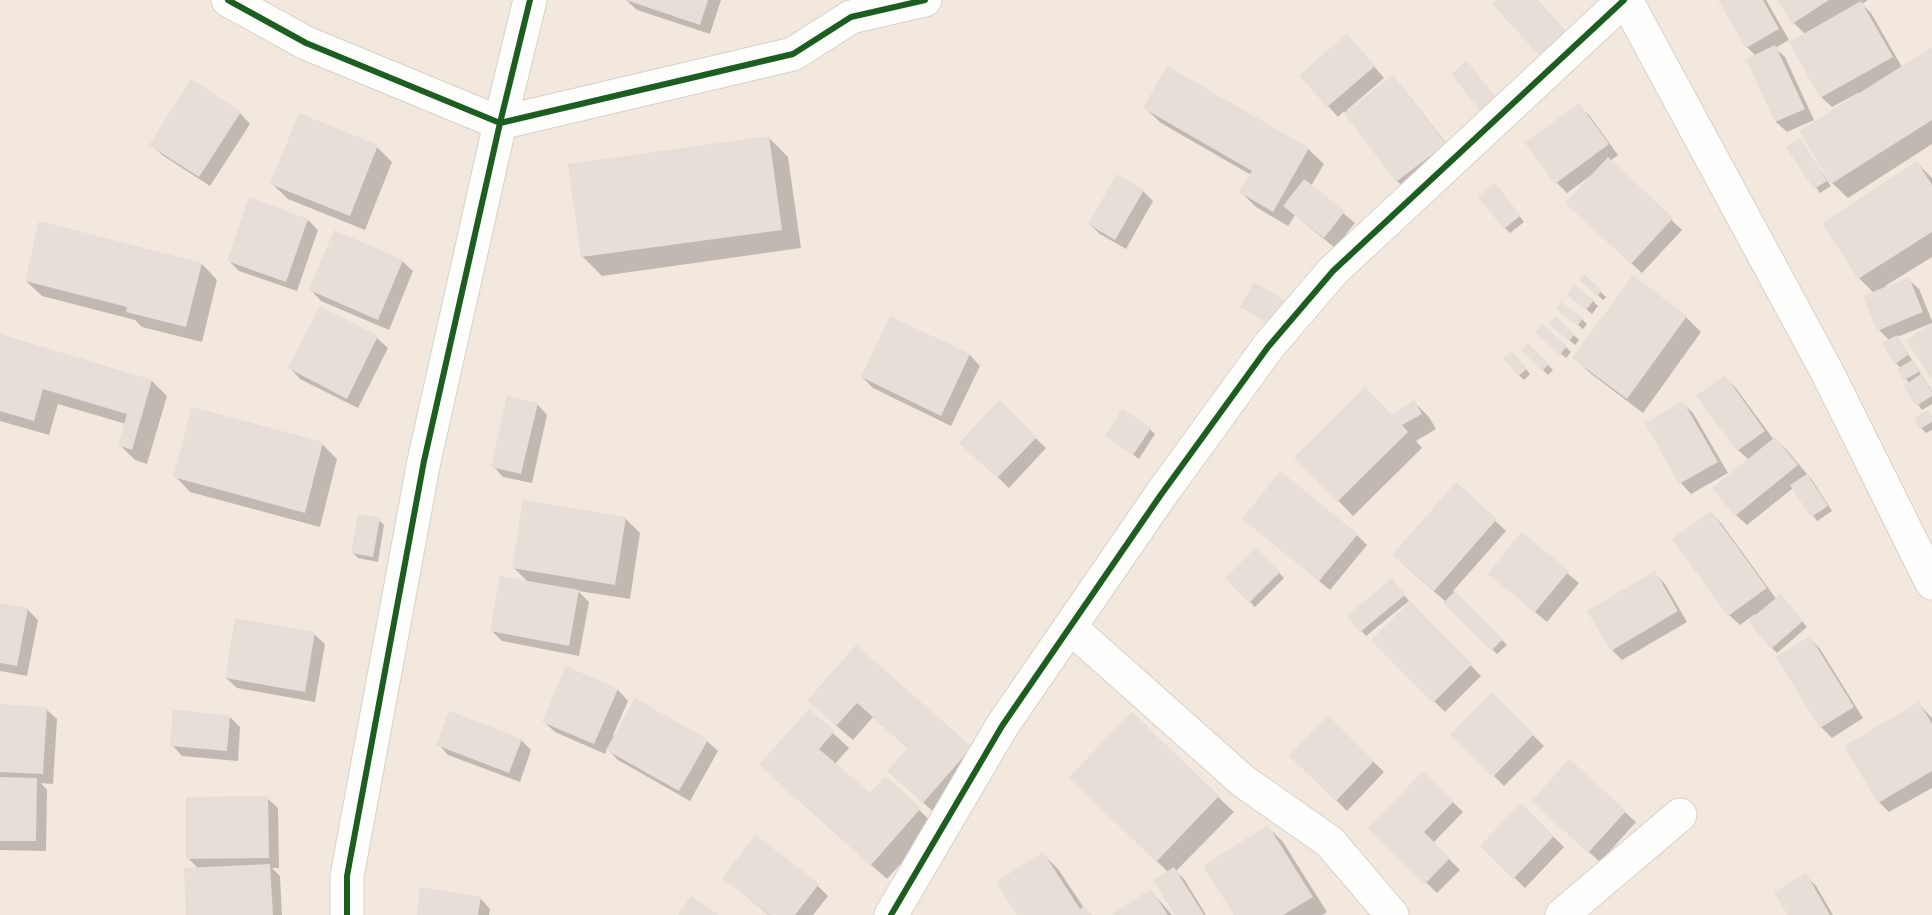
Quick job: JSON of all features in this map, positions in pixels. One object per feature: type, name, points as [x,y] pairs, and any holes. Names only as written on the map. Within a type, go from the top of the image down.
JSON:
[{"type":"street","points":[[228,0],[306,43],[500,123],[793,54],[851,17],[925,0]]},
{"type":"street","points":[[347,915],[347,876],[424,461],[530,0]]},
{"type":"street","points":[[891,915],[1002,726],[1160,496],[1268,347],[1333,271],[1625,0],[1825,368],[1932,584]]},
{"type":"street","points":[[1070,627],[1243,781],[1330,842],[1392,915]]},
{"type":"street","points":[[1562,915],[1680,815]]},
{"type":"shaded area","points":[[0,0],[1932,0],[1932,915],[0,915]]},
{"type":"building","points":[[626,0],[708,0],[700,25]]},
{"type":"building","points":[[1497,0],[1538,0],[1577,43],[1550,67],[1492,4]]},
{"type":"building","points":[[1718,0],[1763,0],[1779,29],[1746,48]]},
{"type":"building","points":[[1777,0],[1829,0],[1792,24]]},
{"type":"building","points":[[1861,1],[1893,57],[1820,98],[1789,42]]},
{"type":"building","points":[[1347,34],[1375,66],[1327,107],[1299,75]]},
{"type":"building","points":[[1775,45],[1805,109],[1775,122],[1746,59]]},
{"type":"building","points":[[1932,47],[1932,120],[1831,184],[1799,131]]},
{"type":"building","points":[[1467,61],[1500,102],[1484,115],[1451,74]]},
{"type":"building","points":[[1167,66],[1309,148],[1273,212],[1239,192],[1252,171],[1143,108]]},
{"type":"building","points":[[1393,75],[1446,144],[1396,182],[1344,113]]},
{"type":"building","points":[[191,79],[241,112],[199,177],[149,145]]},
{"type":"building","points":[[1579,103],[1609,144],[1555,184],[1525,143]]},
{"type":"building","points":[[299,113],[378,145],[350,216],[270,184]]},
{"type":"building","points":[[769,136],[782,230],[581,257],[568,164]]},
{"type":"building","points":[[1800,138],[1827,181],[1814,189],[1786,147]]},
{"type":"building","points":[[1608,157],[1673,218],[1631,264],[1565,203]]},
{"type":"building","points":[[1917,161],[1932,185],[1932,232],[1858,279],[1822,223]]},
{"type":"building","points":[[1117,174],[1144,190],[1115,240],[1088,224]]},
{"type":"building","points":[[1304,179],[1345,211],[1324,238],[1283,206]]},
{"type":"building","points":[[1495,183],[1520,216],[1504,229],[1478,197]]},
{"type":"building","points":[[249,197],[308,219],[286,282],[227,261]]},
{"type":"building","points":[[39,221],[202,263],[186,327],[126,312],[127,307],[25,281]]},
{"type":"building","points":[[334,230],[403,260],[378,320],[309,290]]},
{"type":"building","points":[[1584,274],[1602,291],[1597,296],[1579,280]]},
{"type":"building","points":[[1633,275],[1687,316],[1627,399],[1572,358]]},
{"type":"building","points":[[1909,277],[1923,312],[1877,331],[1863,296]]},
{"type":"building","points":[[1254,282],[1285,301],[1271,325],[1240,307]]},
{"type":"building","points":[[1575,285],[1594,300],[1586,310],[1567,295]]},
{"type":"building","points":[[1561,302],[1583,318],[1578,325],[1556,309]]},
{"type":"building","points":[[320,306],[378,336],[347,399],[288,368]]},
{"type":"building","points":[[890,316],[970,354],[941,416],[861,377]]},
{"type":"building","points":[[1555,316],[1575,334],[1569,341],[1549,324]]},
{"type":"building","points":[[1932,323],[1932,377],[1931,378],[1906,340]]},
{"type":"building","points":[[1542,324],[1567,346],[1560,355],[1535,333]]},
{"type":"building","points":[[0,334],[152,380],[132,450],[118,445],[127,414],[43,389],[34,421],[0,411]]},
{"type":"building","points":[[1897,335],[1908,355],[1895,364],[1882,343]]},
{"type":"building","points":[[1528,343],[1549,364],[1542,371],[1521,350]]},
{"type":"building","points":[[1512,351],[1527,369],[1518,376],[1503,358]]},
{"type":"building","points":[[1912,360],[1919,372],[1904,380],[1897,369]]},
{"type":"building","points":[[1921,374],[1932,396],[1916,406],[1903,386]]},
{"type":"building","points":[[1725,375],[1765,431],[1737,451],[1696,396]]},
{"type":"building","points":[[1365,387],[1392,415],[1414,400],[1422,414],[1402,425],[1408,432],[1337,502],[1294,457]]},
{"type":"building","points":[[507,396],[538,403],[521,474],[491,467]]},
{"type":"building","points":[[999,400],[1037,437],[997,478],[959,443]]},
{"type":"building","points":[[1683,401],[1718,462],[1679,484],[1645,423]]},
{"type":"building","points":[[192,407],[323,442],[305,513],[173,477]]},
{"type":"building","points":[[1122,409],[1151,428],[1133,455],[1105,436]]},
{"type":"building","points":[[1928,410],[1932,422],[1920,429],[1914,418]]},
{"type":"building","points":[[1775,437],[1798,465],[1735,516],[1712,488]]},
{"type":"building","points":[[1280,471],[1358,534],[1319,581],[1242,519]]},
{"type":"building","points":[[1807,474],[1828,506],[1811,517],[1790,485]]},
{"type":"building","points":[[1456,482],[1497,519],[1434,591],[1392,555]]},
{"type":"building","points":[[523,500],[626,517],[615,585],[512,568]]},
{"type":"building","points":[[1711,511],[1767,588],[1728,616],[1672,539]]},
{"type":"building","points":[[358,514],[380,518],[373,557],[351,553]]},
{"type":"building","points":[[1521,532],[1569,571],[1535,612],[1488,574]]},
{"type":"building","points":[[1256,547],[1280,572],[1249,603],[1225,578]]},
{"type":"building","points":[[1655,571],[1678,611],[1611,651],[1587,611]]},
{"type":"building","points":[[500,576],[579,590],[569,646],[490,631]]},
{"type":"building","points":[[1392,578],[1405,595],[1360,632],[1347,616]]},
{"type":"building","points":[[1455,591],[1503,639],[1491,651],[1443,603]]},
{"type":"building","points":[[1781,594],[1803,621],[1771,649],[1748,621]]},
{"type":"building","points":[[1410,601],[1472,664],[1433,703],[1371,640]]},
{"type":"building","points":[[0,603],[28,608],[17,666],[0,663]]},
{"type":"building","points":[[235,618],[315,632],[305,692],[225,678]]},
{"type":"building","points":[[1810,636],[1854,707],[1820,728],[1776,657]]},
{"type":"building","points":[[856,645],[972,747],[923,803],[887,771],[908,748],[857,703],[836,726],[807,701]]},
{"type":"building","points":[[566,666],[618,689],[594,744],[542,722]]},
{"type":"building","points":[[1492,692],[1534,734],[1493,777],[1450,735]]},
{"type":"building","points":[[635,698],[708,740],[679,791],[606,750]]},
{"type":"building","points":[[1919,702],[1932,724],[1932,771],[1878,803],[1844,746]]},
{"type":"building","points":[[0,704],[47,707],[43,774],[0,772]]},
{"type":"building","points":[[809,709],[835,731],[819,749],[870,793],[885,776],[921,808],[871,865],[759,765]]},
{"type":"building","points":[[173,710],[230,715],[227,751],[170,746]]},
{"type":"building","points":[[449,711],[522,739],[509,773],[436,745]]},
{"type":"building","points":[[1132,712],[1219,796],[1156,862],[1069,777]]},
{"type":"building","points":[[1328,715],[1374,761],[1336,801],[1289,756]]},
{"type":"building","points":[[1569,759],[1626,811],[1588,853],[1532,801]]},
{"type":"building","points":[[1423,771],[1454,801],[1424,832],[1450,858],[1425,884],[1368,829]]},
{"type":"building","points":[[0,777],[37,778],[36,841],[0,841]]},
{"type":"building","points":[[268,796],[269,858],[186,859],[186,797]]},
{"type":"building","points":[[1521,803],[1554,836],[1513,879],[1480,846]]},
{"type":"building","points":[[1268,825],[1313,897],[1283,915],[1234,915],[1203,866]]},
{"type":"building","points":[[756,835],[819,884],[795,915],[770,915],[722,878]]},
{"type":"building","points":[[1043,852],[1080,909],[1085,906],[1091,915],[1017,915],[996,882]]},
{"type":"building","points":[[270,864],[273,915],[186,915],[184,868]]},
{"type":"building","points":[[1174,867],[1204,915],[1175,915],[1153,880]]},
{"type":"building","points":[[1806,873],[1830,915],[1788,915],[1774,892]]},
{"type":"building","points":[[420,887],[481,897],[478,915],[417,915]]},
{"type":"building","points":[[1151,889],[1168,915],[1111,915]]},
{"type":"building","points":[[691,896],[719,915],[678,915]]},
{"type":"cycle path","points":[[228,0],[306,43],[500,123],[793,54],[851,17],[925,0]]},
{"type":"cycle path","points":[[347,915],[347,876],[424,461],[530,0]]},
{"type":"cycle path","points":[[891,915],[1002,726],[1160,496],[1268,347],[1333,271],[1624,0]]}]
